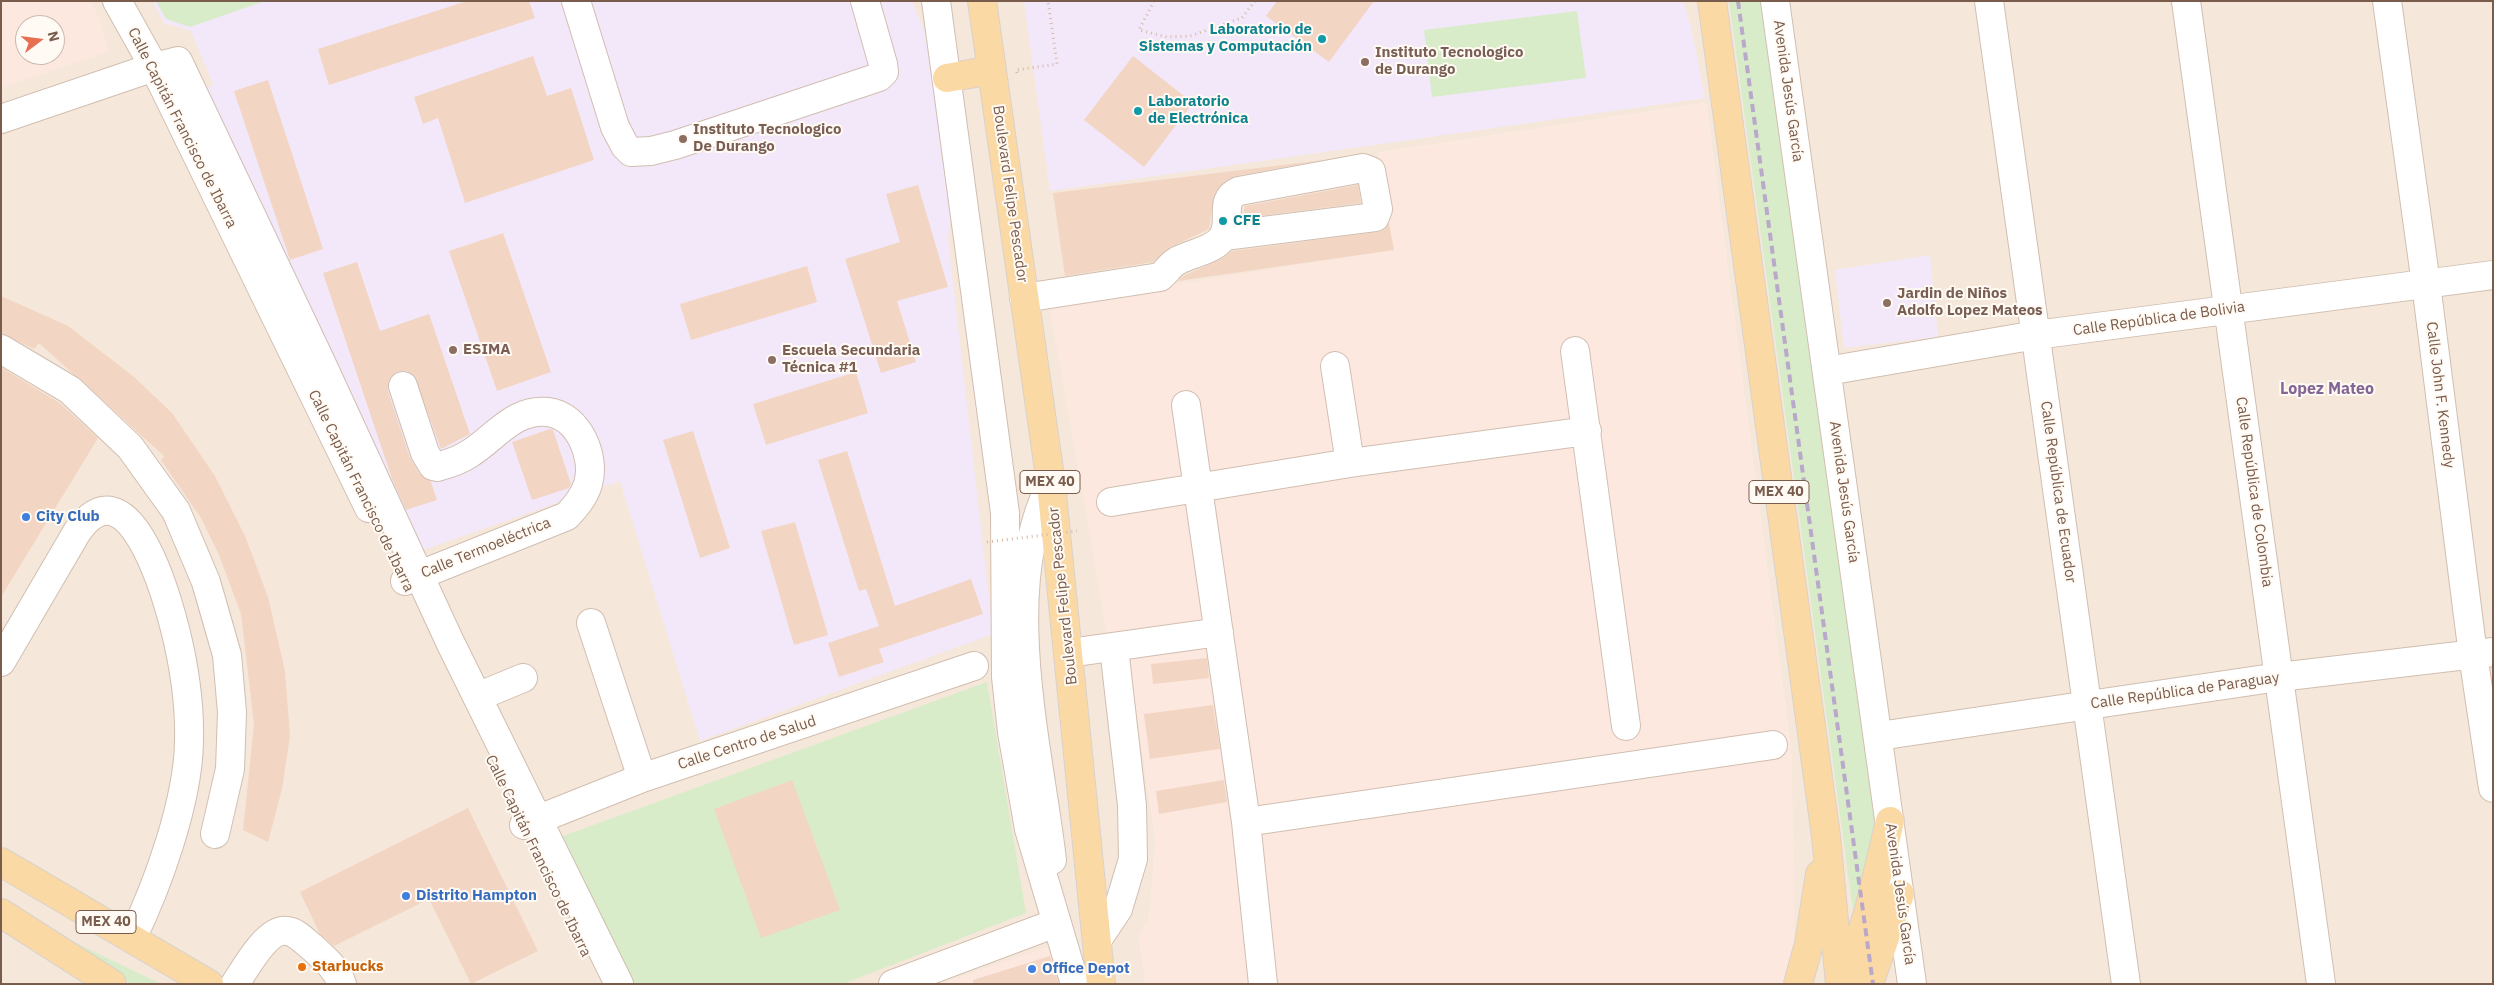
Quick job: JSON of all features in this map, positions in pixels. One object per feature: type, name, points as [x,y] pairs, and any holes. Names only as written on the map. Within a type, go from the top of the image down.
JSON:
[{"type":"main road","name":"Boulevard Felipe Pescador","points":[[982,1],[1051,484],[1102,968]]},
{"type":"main road","name":"MEX 40","points":[[1712,1],[1826,836],[1840,984]]},
{"type":"main road","points":[[947,78],[992,70]]},
{"type":"main road","points":[[1845,984],[1870,910],[1890,821]]},
{"type":"main road","points":[[1798,984],[1809,944],[1826,836]]},
{"type":"main road","name":"MEX 40","points":[[1,862],[206,982]]},
{"type":"main road","points":[[1,878],[136,959],[166,971],[206,982]]},
{"type":"main road","points":[[1869,984],[1900,894]]},
{"type":"main road","points":[[1,913],[112,984]]},
{"type":"street","name":"Calle Capitán Francisco de Ibarra","points":[[117,1],[166,64],[320,360],[412,578],[530,822],[599,984]]},
{"type":"street","points":[[576,1],[615,127],[625,146],[632,152],[640,152],[675,145],[879,77],[884,72],[883,64],[865,1]]},
{"type":"street","points":[[1697,1],[1717,39]]},
{"type":"street","name":"Calle República de Ecuador","points":[[1989,1],[2126,984]]},
{"type":"street","name":"Calle República de Colombia","points":[[2186,1],[2321,984]]},
{"type":"street","name":"Calle John F. Kennedy","points":[[2386,1],[2426,284],[2483,654],[2493,788]]},
{"type":"street","name":"Avenida Jesús García","points":[[1780,2],[1828,372],[1912,984]]},
{"type":"street","points":[[934,5],[947,78],[1004,513],[1006,677],[1012,732],[1029,829],[1076,984]]},
{"type":"street","points":[[1,119],[166,64]]},
{"type":"street","points":[[1023,290],[1124,283],[1160,277],[1176,261],[1218,243],[1224,236],[1227,201],[1231,194],[1364,168],[1371,171],[1378,209],[1375,217],[1224,236]]},
{"type":"street","name":"Calle República de Bolivia","points":[[1828,372],[2036,335],[2493,275]]},
{"type":"street","points":[[1,349],[70,390],[130,447],[176,511],[206,582],[226,655],[232,712],[230,769],[215,834]]},
{"type":"street","points":[[1574,351],[1587,431],[1626,726]]},
{"type":"street","points":[[1335,366],[1350,463]]},
{"type":"street","name":"Calle Termoeléctrica","points":[[403,386],[425,453],[433,466],[438,467],[468,455],[505,424],[523,416],[548,412],[570,423],[579,432],[587,448],[590,467],[588,483],[583,496],[567,516],[412,578]]},
{"type":"street","points":[[1186,405],[1246,822],[1263,984]]},
{"type":"street","points":[[1111,502],[1350,463],[1587,431]]},
{"type":"street","points":[[1051,484],[1041,502],[1029,552],[1025,616],[1030,702],[1051,855],[1056,923],[1064,984]]},
{"type":"street","points":[[1,662],[77,532],[88,518],[100,512],[110,510],[127,520],[152,559],[175,629],[186,692],[189,743],[187,769],[176,818],[145,911],[132,938]]},
{"type":"street","points":[[412,578],[477,697],[530,822],[619,984]]},
{"type":"street","points":[[591,623],[642,778]]},
{"type":"street","points":[[1069,653],[1219,632]]},
{"type":"street","points":[[1102,968],[1133,859],[1132,805],[1114,648]]},
{"type":"street","name":"Calle República de Paraguay","points":[[1879,736],[2279,676],[2483,654]]},
{"type":"street","name":"Calle Centro de Salud","points":[[530,822],[642,778],[974,666]]},
{"type":"street","points":[[477,697],[523,678]]},
{"type":"street","points":[[1246,822],[1774,745]]},
{"type":"street","points":[[893,984],[1056,923]]},
{"type":"street","points":[[235,984],[259,949],[272,935],[286,930],[295,934],[328,962],[339,976],[342,984]]},
{"type":"path","points":[[1048,1],[1056,64]]},
{"type":"path","points":[[1154,1],[1139,30],[1167,38],[1190,36],[1242,18],[1255,1]]},
{"type":"path","points":[[987,542],[1077,531]]},
{"type":"shaded area","points":[[1,1],[2493,1],[2493,984],[1788,984],[1792,760],[1706,103],[1378,153],[1394,250],[1126,638],[1156,841],[1149,921],[1139,936],[1146,984],[1,984]]},
{"type":"shaded area","points":[[1,1],[90,1],[98,16],[109,52],[1,88]]},
{"type":"shaded area","points":[[152,1],[912,1],[929,41],[954,196],[948,239],[993,634],[700,741],[620,481],[423,550],[201,96],[213,84],[191,31],[164,23]]},
{"type":"shaded area","name":"Instituto Tecnologico de Durango","points":[[1024,1],[1683,1],[1691,27],[1705,98],[1050,191]]},
{"type":"shaded area","points":[[1706,103],[1792,760],[1794,955],[1788,984],[1146,984],[1139,936],[1149,921],[1156,840],[1126,638],[1108,639],[1049,304],[1393,250],[1378,153]]},
{"type":"shaded area","name":"Jardin de Niños Adolfo Lopez Mateos","points":[[1930,255],[1938,337],[1844,348],[1835,270]]},
{"type":"shaded area","name":"Office Depot","points":[[1052,945],[1057,984],[940,984]]},
{"type":"green space","points":[[156,1],[265,1],[190,27],[166,19]]},
{"type":"green space","points":[[1729,1],[1765,1],[1877,818],[1856,932]]},
{"type":"green space","points":[[1577,11],[1586,78],[1432,97],[1424,30]]},
{"type":"green space","points":[[987,682],[1026,913],[843,984],[633,984],[563,836]]},
{"type":"green space","points":[[1,907],[157,982],[163,984],[132,984]]},
{"type":"building","points":[[467,1],[529,1],[535,18],[329,85],[318,49]]},
{"type":"building","name":"Laboratorio de Sistemas y Computación","points":[[1277,1],[1374,1],[1329,62],[1266,16]]},
{"type":"building","points":[[533,56],[547,96],[571,88],[594,160],[465,203],[438,118],[423,124],[414,97]]},
{"type":"building","name":"Laboratorio de Electrónica","points":[[1133,56],[1193,103],[1144,167],[1084,120]]},
{"type":"building","points":[[268,80],[323,249],[290,260],[234,91]]},
{"type":"building","points":[[1323,160],[1236,176],[1224,182],[1214,196],[1209,229],[1169,248],[1153,262],[1065,276],[1053,193]]},
{"type":"building","points":[[918,185],[948,287],[897,301],[916,362],[881,373],[845,259],[900,242],[886,194]]},
{"type":"building","points":[[1358,185],[1361,203],[1242,218],[1245,206]]},
{"type":"building","points":[[1389,223],[1394,250],[1178,281],[1185,275],[1220,260],[1232,251],[1377,232],[1384,230]]},
{"type":"building","points":[[503,233],[551,372],[497,391],[449,251]]},
{"type":"building","points":[[357,262],[380,331],[429,314],[470,434],[441,449],[414,375],[407,371],[399,371],[391,376],[388,383],[388,391],[410,458],[420,474],[431,482],[437,500],[406,510],[392,479],[323,273]]},
{"type":"building","points":[[807,266],[817,302],[691,340],[680,304]]},
{"type":"building","points":[[1,296],[68,326],[133,376],[172,413],[215,476],[245,536],[268,597],[285,671],[290,736],[282,789],[268,842],[243,830],[254,724],[241,614],[219,555],[201,518],[161,460],[164,456],[39,343],[34,349],[1,333]]},
{"type":"building","name":"City Club","points":[[1,367],[61,404],[98,438],[1,597]]},
{"type":"building","points":[[856,372],[868,413],[766,445],[753,404]]},
{"type":"building","points":[[550,429],[553,430],[571,484],[569,488],[532,500],[512,442]]},
{"type":"building","points":[[693,431],[730,548],[700,558],[663,440]]},
{"type":"building","points":[[847,451],[895,606],[971,579],[983,614],[879,649],[884,662],[839,677],[828,643],[879,626],[866,589],[859,591],[818,460]]},
{"type":"building","points":[[795,522],[828,635],[794,645],[761,531]]},
{"type":"building","points":[[1207,658],[1209,678],[1153,684],[1151,664]]},
{"type":"building","points":[[1213,705],[1220,749],[1150,759],[1144,714]]},
{"type":"building","points":[[792,780],[840,910],[761,938],[714,809]]},
{"type":"building","points":[[1224,780],[1227,802],[1159,814],[1156,791]]},
{"type":"building","name":"Distrito Hampton","points":[[468,808],[538,951],[471,984],[429,899],[334,946],[320,934],[300,892]]},
{"type":"building","name":"Office Depot","points":[[1050,956],[1059,984],[973,984],[973,980]]},
{"type":"railway","points":[[1738,1],[1873,984]]},
{"type":"place","name":"Laboratorio de Sistemas y Computación","points":[[1322,39]]},
{"type":"place","name":"Instituto Tecnologico de Durango","points":[[1365,62]]},
{"type":"place","name":"Laboratorio de Electrónica","points":[[1138,111]]},
{"type":"place","name":"Instituto Tecnologico De Durango","points":[[683,139]]},
{"type":"place","name":"CFE","points":[[1223,221]]},
{"type":"place","name":"Jardin de Niños Adolfo Lopez Mateos","points":[[1887,303]]},
{"type":"place","name":"ESIMA","points":[[453,350]]},
{"type":"place","name":"Escuela Secundaria Técnica #1","points":[[772,360]]},
{"type":"place","name":"City Club","points":[[26,517]]},
{"type":"place","name":"Distrito Hampton","points":[[406,896]]},
{"type":"place","name":"Starbucks","points":[[302,967]]},
{"type":"place","name":"Office Depot","points":[[1032,969]]},
{"type":"district","name":"Lopez Mateo","points":[[2327,389]]}]
